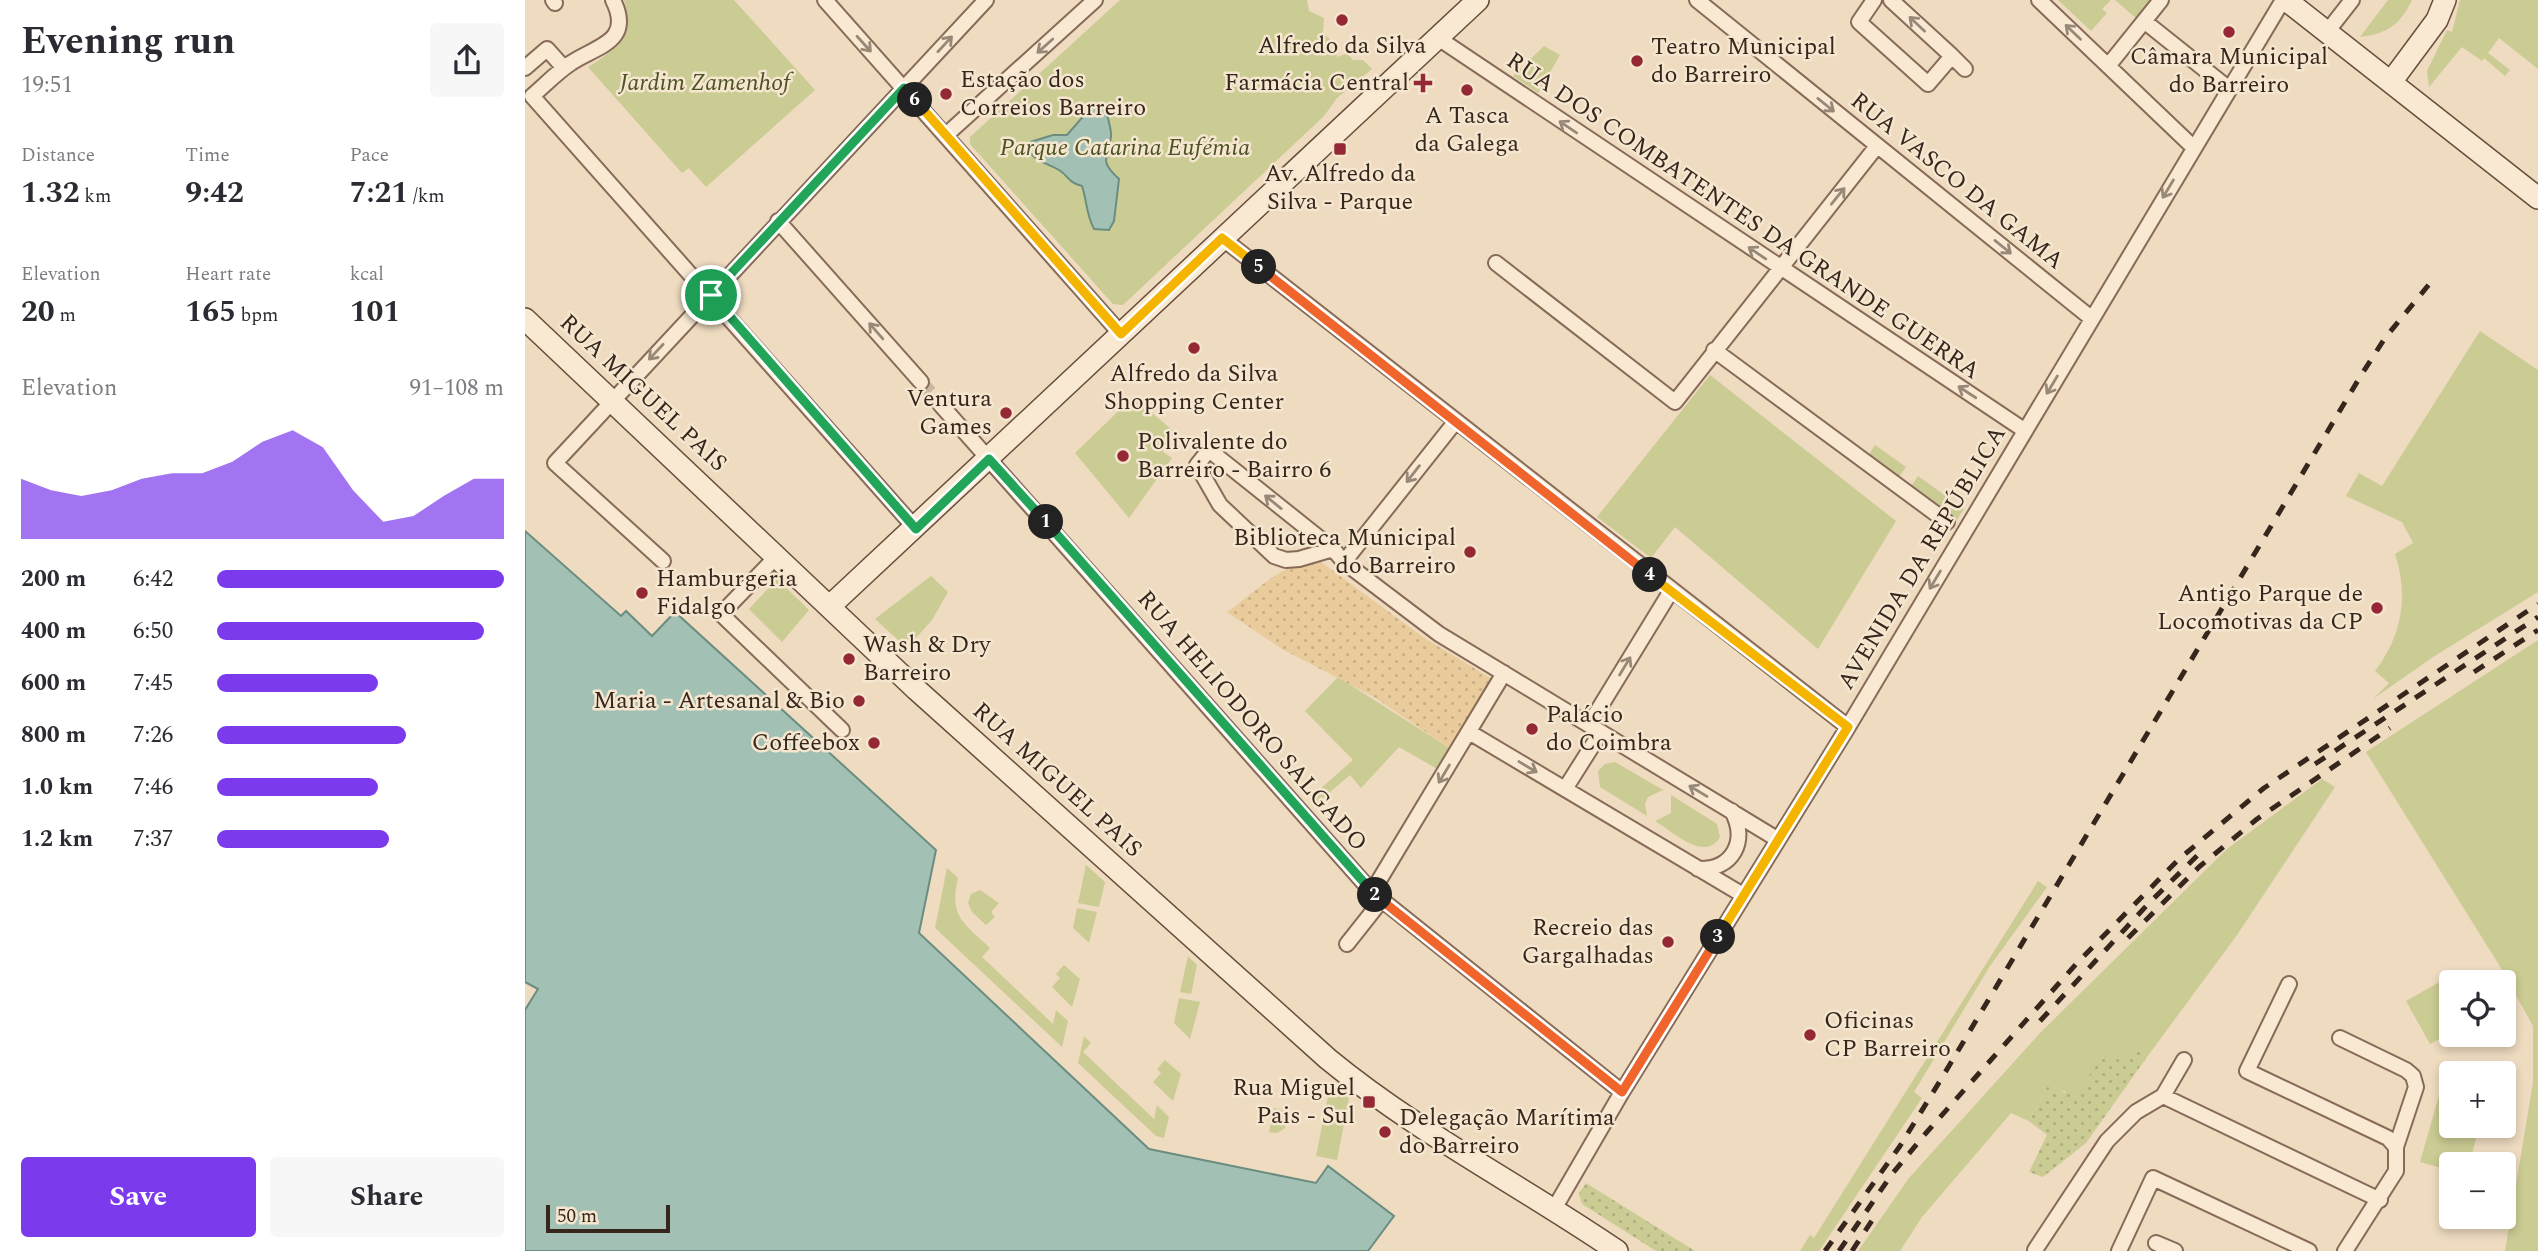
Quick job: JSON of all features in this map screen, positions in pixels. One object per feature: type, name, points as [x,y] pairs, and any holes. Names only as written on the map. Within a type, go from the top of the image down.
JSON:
[{"type":"street","points":[[613,0],[618,20],[613,38],[606,46],[564,68],[529,92],[916,529]]},
{"type":"street","points":[[825,0],[1121,334]]},
{"type":"street","points":[[663,561],[555,463],[986,0]]},
{"type":"street","points":[[946,135],[1095,0]]},
{"type":"street","points":[[830,606],[916,529],[1222,238],[1478,0]]},
{"type":"street","name":"RUA VASCO DA GAMA","points":[[1697,0],[2091,318]]},
{"type":"street","points":[[1874,0],[1859,22],[1928,84],[1952,56]]},
{"type":"street","points":[[1891,0],[1965,69]]},
{"type":"street","points":[[2039,0],[2193,147]]},
{"type":"street","points":[[2108,66],[2161,0]]},
{"type":"street","points":[[2285,0],[2534,191]]},
{"type":"street","name":"AVENIDA DA REPÚBLICA","points":[[1554,1209],[1622,1092],[1848,727],[2228,88],[2285,0]]},
{"type":"street","points":[[2327,32],[2352,0]]},
{"type":"street","points":[[2386,77],[2431,0]]},
{"type":"street","points":[[2386,77],[2437,20],[2445,0]]},
{"type":"street","points":[[2144,21],[2228,88]]},
{"type":"street","name":"RUA DOS COMBATENTES DA GRANDE GUERRA","points":[[1437,38],[2024,430]]},
{"type":"street","points":[[525,68],[547,49],[564,68]]},
{"type":"street","points":[[1496,263],[1675,402],[1877,146]]},
{"type":"street","points":[[778,221],[921,382]]},
{"type":"street","points":[[1222,238],[1848,727]]},
{"type":"street","name":"RUA MIGUEL PAIS","points":[[525,318],[917,690],[1338,1067],[1425,1130],[1554,1209],[1597,1243],[1617,1251]]},
{"type":"street","points":[[1714,350],[1947,522]]},
{"type":"street","name":"RUA HELIODORO SALGADO","points":[[940,404],[1377,896],[1622,1092]]},
{"type":"street","points":[[1344,562],[1456,421]]},
{"type":"street","points":[[1333,550],[1299,559],[1286,560],[1274,556],[1220,505],[1197,465],[1209,450],[1333,550],[1344,562],[1440,634],[1777,839]]},
{"type":"street","points":[[777,556],[722,614],[842,730]]},
{"type":"street","points":[[1565,789],[1595,728],[1671,591]]},
{"type":"street","points":[[1347,944],[1504,673]]},
{"type":"street","points":[[1469,732],[1743,895]]},
{"type":"street","points":[[1698,869],[1719,866],[1735,853],[1739,831],[1733,811]]},
{"type":"street","points":[[2289,984],[2247,1071],[2388,1138],[2396,1147]]},
{"type":"street","points":[[2340,1038],[2413,1076],[2415,1096],[2396,1147],[2396,1171],[2345,1251]]},
{"type":"street","points":[[2035,1250],[2107,1141],[2136,1112],[2163,1097],[2184,1060]]},
{"type":"street","points":[[2163,1097],[2380,1200]]},
{"type":"street","points":[[2119,1251],[2154,1178],[2309,1251]]},
{"type":"street","points":[[2156,1242],[2175,1251]]},
{"type":"green space","name":"Jardim Zamenhof","points":[[624,0],[734,0],[815,90],[706,187],[689,168],[682,173],[588,67],[606,55],[620,40],[626,23]]},
{"type":"green space","name":"Parque Catarina Eufémia","points":[[1120,0],[1307,0],[1309,11],[1324,18],[1323,32],[1332,42],[1332,50],[1338,57],[1347,53],[1353,60],[1363,60],[1372,69],[1337,98],[1324,116],[1123,305],[1113,304],[970,144],[970,137]]},
{"type":"green space","points":[[2058,0],[2111,0],[2102,9],[2107,13],[2091,31]]},
{"type":"green space","points":[[2115,0],[2155,0],[2138,20]]},
{"type":"green space","points":[[2388,0],[2412,0],[2403,16],[2392,27],[2360,37]]},
{"type":"green space","points":[[2460,0],[2538,0],[2538,69],[2499,38],[2488,53],[2510,70],[2505,76],[2484,58],[2482,61],[2462,47],[2429,87],[2427,71],[2447,30],[2452,32]]},
{"type":"green space","points":[[1544,46],[1560,55],[1538,93],[1513,76]]},
{"type":"green space","points":[[2480,331],[2538,370],[2538,592],[2433,657],[2373,699],[2389,683],[2375,671],[2391,644],[2400,615],[2402,585],[2395,554],[2413,543],[2402,522],[2346,496],[2359,473],[2382,486]]},
{"type":"green space","points":[[1710,375],[1896,521],[1818,649],[1675,527],[1651,558],[1597,517]]},
{"type":"green space","name":"Polivalente do Barreiro - Bairro 6","points":[[1133,397],[1177,434],[1163,452],[1172,458],[1129,518],[1075,453]]},
{"type":"green space","points":[[1875,445],[1906,467],[1898,478],[1868,456]]},
{"type":"green space","points":[[1918,476],[1964,509],[1956,521],[1910,488]]},
{"type":"green space","points":[[931,576],[948,592],[932,620],[907,648],[875,619]]},
{"type":"green space","points":[[777,579],[809,610],[782,642],[749,609]]},
{"type":"green space","points":[[2538,640],[2538,1251],[2505,1251],[2509,1229],[2516,1229],[2516,1185],[2533,1082],[2533,1026],[2516,995],[2516,970],[2502,970],[2366,752]]},
{"type":"green space","points":[[1338,677],[1451,749],[1439,770],[1399,747],[1361,788],[1350,775],[1317,803],[1311,797],[1353,760],[1305,711]]},
{"type":"green space","points":[[1615,762],[1663,790],[1648,797],[1645,804],[1647,816],[1600,787],[1598,771],[1605,764]]},
{"type":"green space","points":[[2322,779],[2335,787],[2237,935],[2147,1057],[2138,1050],[2132,1059],[2109,1061],[2079,1095],[2047,1087],[2029,1121],[2011,1113],[1922,1217],[1900,1251],[1858,1251],[1909,1178],[2041,1032],[2227,849]]},
{"type":"green space","points":[[1671,795],[1717,824],[1720,837],[1714,844],[1697,846],[1655,821],[1671,813]]},
{"type":"green space","points":[[1086,865],[1105,882],[1099,907],[1078,903]]},
{"type":"green space","points":[[947,868],[958,878],[955,902],[961,918],[990,948],[982,957],[1053,1024],[1056,1010],[1068,1021],[1062,1047],[935,928]]},
{"type":"green space","points":[[2038,881],[2047,887],[1990,966],[1914,1092],[1922,1098],[1819,1251],[1800,1251],[1810,1235],[1814,1238]]},
{"type":"green space","points":[[980,890],[999,903],[991,912],[995,917],[986,925],[972,912],[968,903],[971,894]]},
{"type":"green space","points":[[1077,908],[1097,912],[1089,943],[1073,928]]},
{"type":"green space","points":[[1188,956],[1197,965],[1191,994],[1180,992]]},
{"type":"green space","points":[[1064,965],[1080,979],[1072,1007],[1052,987],[1060,978],[1056,974]]},
{"type":"green space","points":[[2439,982],[2439,1040],[2430,1044],[2406,1001]]},
{"type":"green space","points":[[1179,998],[1200,1002],[1190,1039],[1174,1023]]},
{"type":"green space","points":[[1084,1036],[1091,1043],[1083,1052],[1154,1119],[1157,1105],[1169,1117],[1164,1138],[1156,1136],[1078,1063]]},
{"type":"green space","points":[[2138,1050],[2147,1057],[2086,1143],[2043,1177],[2029,1172],[2047,1135],[2029,1121],[2047,1087],[2053,1085],[2065,1093],[2067,1090],[2079,1094],[2100,1057],[2109,1061],[2114,1051],[2132,1059]]},
{"type":"green space","points":[[1165,1060],[1181,1074],[1173,1101],[1153,1082],[1161,1073],[1157,1069]]},
{"type":"green space","points":[[1331,1081],[1349,1098],[1337,1160],[1316,1156]]},
{"type":"green space","points":[[2439,1096],[2439,1138],[2476,1138],[2472,1152],[2439,1152],[2439,1167],[2420,1162]]},
{"type":"green space","points":[[1274,1108],[1282,1110],[1287,1118],[1285,1128],[1277,1133],[1269,1132]]},
{"type":"green space","points":[[1586,1183],[1695,1251],[1656,1251],[1582,1204],[1579,1193]]},
{"type":"sand","points":[[1321,562],[1423,637],[1490,678],[1490,683],[1451,749],[1374,697],[1282,649],[1227,612],[1283,571],[1295,565]]},
{"type":"shaded area","points":[[1093,105],[1105,108],[1111,134],[1106,163],[1119,179],[1114,221],[1109,230],[1094,229],[1082,186],[1038,160],[1026,148],[1030,142],[1053,135],[1067,135]]},
{"type":"shaded area","points":[[525,531],[621,616],[626,611],[652,636],[675,612],[936,850],[919,933],[1149,1149],[1316,1183],[1328,1166],[1394,1216],[1368,1251],[525,1251],[525,1010],[538,989],[525,982]]},
{"type":"tunnel","points":[[921,382],[940,404]]},
{"type":"railway","points":[[1825,1251],[1900,1146],[1940,1081],[2360,377],[2385,338],[2431,282]]},
{"type":"railway","points":[[1839,1251],[1892,1174],[1926,1133],[2077,963],[2179,859],[2264,788],[2538,604]]},
{"type":"railway","points":[[2315,764],[2538,617]]},
{"type":"railway","points":[[2474,672],[2538,630]]},
{"type":"railway","points":[[2128,938],[2199,867],[2257,819],[2390,728]]},
{"type":"railway","points":[[2040,1021],[2149,903],[2204,849]]},
{"type":"railway","points":[[1852,1251],[1873,1219]]},
{"type":"place","name":"Alfredo da Silva","points":[[1342,20]]},
{"type":"place","name":"Câmara Municipal do Barreiro","points":[[2229,32]]},
{"type":"place","name":"Teatro Municipal do Barreiro","points":[[1637,61]]},
{"type":"place","name":"Farmácia Central","points":[[1423,83]]},
{"type":"place","name":"A Tasca da Galega","points":[[1467,90]]},
{"type":"place","name":"Estação dos Correios Barreiro","points":[[946,94]]},
{"type":"place","name":"Av. Alfredo da Silva - Parque","points":[[1340,149]]},
{"type":"place","name":"Alfredo da Silva Shopping Center","points":[[1194,348]]},
{"type":"place","name":"Ventura Games","points":[[1006,413]]},
{"type":"place","name":"Polivalente do Barreiro - Bairro 6","points":[[1123,456]]},
{"type":"place","name":"Biblioteca Municipal do Barreiro","points":[[1470,552]]},
{"type":"place","name":"Hamburgeria Fidalgo","points":[[642,593]]},
{"type":"place","name":"Antigo Parque de Locomotivas da CP","points":[[2377,608]]},
{"type":"place","name":"Wash & Dry Barreiro","points":[[849,659]]},
{"type":"place","name":"Maria - Artesanal & Bio","points":[[859,701]]},
{"type":"place","name":"Palácio do Coimbra","points":[[1532,729]]},
{"type":"place","name":"Coffeebox","points":[[874,743]]},
{"type":"place","name":"Recreio das Gargalhadas","points":[[1668,942]]},
{"type":"place","name":"Oficinas CP Barreiro","points":[[1810,1035]]},
{"type":"place","name":"Rua Miguel Pais - Sul","points":[[1369,1102]]},
{"type":"place","name":"Delegação Marítima do Barreiro","points":[[1385,1132]]},
{"type":"route","points":[[904,88],[1121,334],[1222,238],[1848,727],[1622,1092],[1372,892],[989,459],[916,529],[711,295],[904,88]]}]
